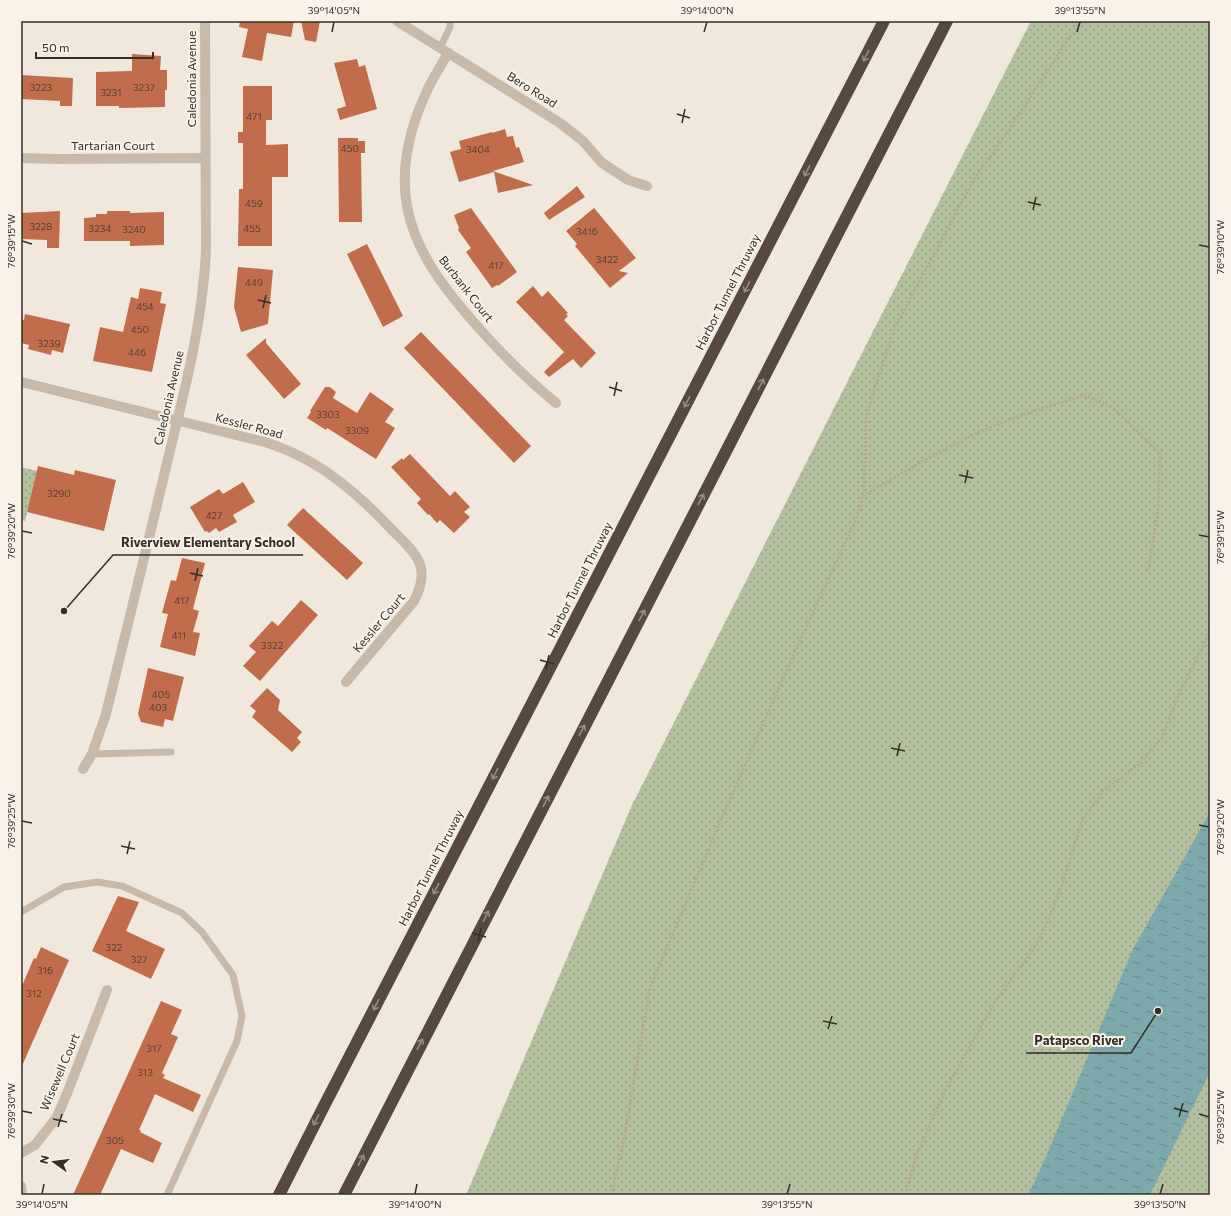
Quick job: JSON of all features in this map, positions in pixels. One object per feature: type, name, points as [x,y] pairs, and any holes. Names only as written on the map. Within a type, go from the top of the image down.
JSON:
[{"type":"highway","name":"Harbor Tunnel Thruway","points":[[279,1195],[884,21]]},
{"type":"highway","points":[[344,1195],[947,21]]},
{"type":"street","name":"Caledonia Avenue","points":[[83,769],[92,754],[106,714],[177,421],[201,309],[205,278],[205,21]]},
{"type":"street","name":"Bero Road","points":[[397,21],[560,123],[583,141],[601,162],[614,171],[628,180],[647,186]]},
{"type":"street","name":"Burbank Court","points":[[444,51],[426,92],[411,135],[406,162],[405,186],[407,209],[416,236],[426,258],[464,312],[509,361],[556,403]]},
{"type":"street","name":"Tartarian Court","points":[[21,158],[205,158]]},
{"type":"street","name":"Kessler Road","points":[[21,382],[265,442],[291,451],[325,470],[359,496],[413,552],[420,563],[422,575]]},
{"type":"street","name":"Kessler Court","points":[[346,682],[414,601],[419,593],[422,575]]},
{"type":"street","name":"Wisewell Court","points":[[21,1153],[36,1145],[56,1117],[68,1091],[106,990]]},
{"type":"street","points":[[21,1186],[22,1195]]},
{"type":"lane","points":[[444,51],[450,21]]},
{"type":"lane","points":[[92,754],[171,752]]},
{"type":"lane","points":[[21,912],[64,887],[97,882],[122,886],[182,913],[202,932],[233,975],[242,1016],[238,1041],[167,1195]]},
{"type":"path","points":[[611,1195],[622,1149],[650,988],[720,822],[797,647],[857,517],[864,490],[866,416],[894,329],[973,180],[1010,128],[1080,21]]},
{"type":"path","points":[[863,496],[942,451],[1000,424],[1048,406],[1085,395],[1113,408],[1160,454],[1158,509],[1148,572]]},
{"type":"path","points":[[905,1195],[917,1154],[945,1091],[996,1000],[1035,947],[1046,925],[1062,884],[1083,819],[1103,791],[1142,762],[1162,737],[1177,699],[1210,631]]},
{"type":"green space","points":[[1031,21],[1210,21],[1210,1195],[466,1195],[632,805]]},
{"type":"green space","points":[[21,467],[37,471],[25,521],[21,520]]},
{"type":"water","points":[[1210,812],[1210,1072],[1150,1195],[1028,1195],[1045,1159],[1132,951]]},
{"type":"building","points":[[240,21],[294,21],[291,37],[267,33],[262,61],[242,57],[248,29],[239,27]]},
{"type":"building","points":[[301,21],[320,21],[316,42],[305,40]]},
{"type":"building","points":[[132,54],[161,56],[160,70],[167,70],[165,107],[119,108],[119,106],[96,106],[96,72],[132,71]]},
{"type":"building","points":[[357,59],[359,67],[365,65],[377,109],[340,120],[337,109],[346,106],[334,63]]},
{"type":"building","points":[[21,75],[73,78],[72,106],[60,106],[60,101],[21,99]]},
{"type":"building","points":[[243,86],[272,86],[272,120],[266,120],[266,145],[288,144],[288,177],[272,177],[272,246],[238,246],[239,189],[243,189],[243,143],[238,143],[238,132],[243,132]]},
{"type":"building","points":[[505,129],[507,137],[513,136],[516,148],[519,147],[524,162],[493,171],[533,185],[498,193],[494,172],[459,182],[450,152],[461,149],[459,141]]},
{"type":"building","points":[[338,138],[358,138],[358,141],[365,141],[365,153],[361,153],[362,222],[339,222]]},
{"type":"building","points":[[577,186],[585,197],[549,220],[544,213]]},
{"type":"building","points":[[471,208],[517,272],[498,286],[497,285],[492,288],[466,252],[471,248],[458,230],[459,228],[454,215]]},
{"type":"building","points":[[594,208],[636,258],[619,271],[628,273],[610,288],[575,246],[577,244],[566,231]]},
{"type":"building","points":[[60,211],[59,248],[47,248],[47,240],[21,239],[21,213]]},
{"type":"building","points":[[107,211],[130,211],[130,213],[164,212],[164,245],[130,246],[130,241],[84,241],[84,218],[96,217],[96,214],[107,214]]},
{"type":"building","points":[[367,244],[403,316],[383,327],[347,254]]},
{"type":"building","points":[[238,267],[273,270],[268,324],[241,332],[234,307]]},
{"type":"building","points":[[533,286],[542,297],[548,291],[568,313],[566,314],[568,316],[564,320],[596,353],[581,368],[573,359],[549,377],[544,372],[564,352],[516,302]]},
{"type":"building","points":[[140,288],[162,292],[160,303],[166,304],[152,372],[93,361],[100,327],[123,332],[131,297],[138,299]]},
{"type":"building","points":[[25,314],[70,324],[63,353],[52,350],[51,355],[28,349],[29,345],[21,343],[21,319],[24,320]]},
{"type":"building","points":[[421,332],[531,446],[514,463],[404,348]]},
{"type":"building","points":[[266,338],[266,343],[301,384],[284,399],[246,355]]},
{"type":"building","points":[[325,387],[330,387],[336,392],[333,398],[357,413],[370,392],[394,409],[385,422],[395,428],[376,459],[327,428],[326,430],[307,418]]},
{"type":"building","points":[[410,454],[450,496],[455,491],[470,507],[464,512],[470,517],[454,533],[440,520],[437,523],[429,514],[428,515],[417,503],[421,499],[391,467],[402,458],[403,460]]},
{"type":"building","points":[[38,466],[74,475],[75,470],[116,480],[104,531],[27,512]]},
{"type":"building","points":[[243,482],[255,502],[233,515],[237,522],[219,532],[216,528],[209,533],[207,531],[205,532],[190,507],[219,489],[223,494]]},
{"type":"building","points":[[303,508],[363,563],[347,580],[287,525]]},
{"type":"building","points":[[182,558],[205,563],[193,609],[199,611],[193,632],[200,633],[195,656],[160,647],[168,614],[162,613],[171,580],[176,581]]},
{"type":"building","points":[[301,600],[318,615],[260,681],[243,666],[256,652],[249,646],[272,621],[278,626]]},
{"type":"building","points":[[148,668],[184,677],[173,721],[165,719],[163,727],[141,722],[138,714]]},
{"type":"building","points":[[267,688],[280,700],[278,710],[302,732],[297,738],[301,742],[292,752],[252,717],[256,711],[250,706]]},
{"type":"building","points":[[118,896],[139,902],[126,931],[165,949],[151,979],[92,951]]},
{"type":"building","points":[[41,947],[69,960],[21,1068],[21,988],[34,958],[36,959]]},
{"type":"building","points":[[161,1001],[182,1010],[171,1034],[178,1037],[162,1073],[165,1075],[163,1078],[201,1095],[193,1112],[155,1094],[139,1130],[141,1130],[140,1132],[162,1143],[153,1163],[121,1149],[100,1195],[73,1195]]},
{"type":"place","name":"Riverview Elementary School","points":[[64,611]]},
{"type":"place","name":"Patapsco River","points":[[1158,1011]]}]
